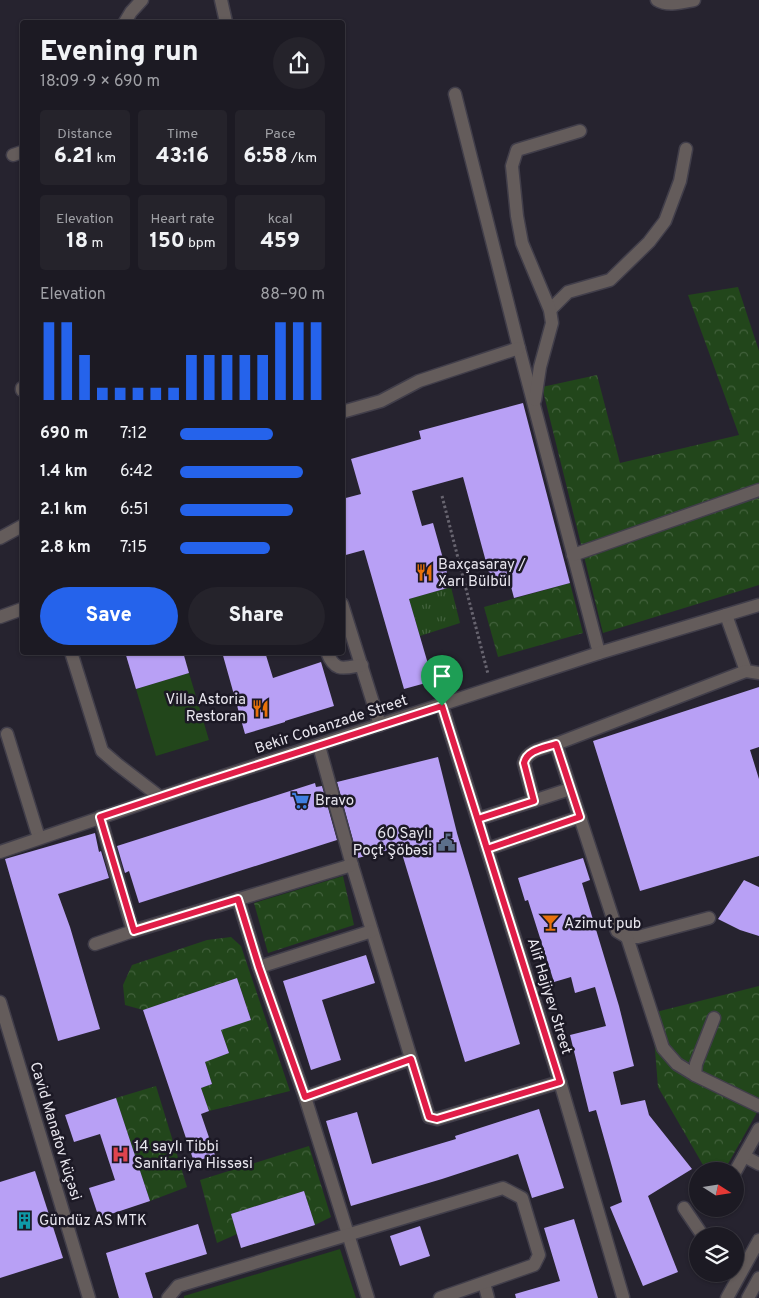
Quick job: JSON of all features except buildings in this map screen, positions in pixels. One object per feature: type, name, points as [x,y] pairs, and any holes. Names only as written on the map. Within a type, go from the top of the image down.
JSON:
[{"type":"street","points":[[126,20],[142,0]]},
{"type":"street","points":[[221,0],[226,20]]},
{"type":"street","points":[[657,0],[661,3],[679,3],[694,0]]},
{"type":"street","points":[[455,94],[599,654]]},
{"type":"street","points":[[534,405],[540,367],[552,324],[550,310],[522,242],[517,216],[512,166],[517,150],[580,131]]},
{"type":"street","points":[[550,310],[568,292],[610,280],[648,242],[665,221],[680,181],[686,149]]},
{"type":"street","points":[[345,411],[381,401],[419,381],[519,348]]},
{"type":"street","points":[[573,555],[759,490]]},
{"type":"street","points":[[0,538],[20,527]]},
{"type":"street","name":"Bekir Cobanzade Street","points":[[0,852],[380,725],[599,654],[759,605]]},
{"type":"street","points":[[0,617],[20,610]]},
{"type":"street","points":[[345,613],[380,725]]},
{"type":"street","points":[[534,801],[524,763],[528,754],[753,672],[726,615]]},
{"type":"street","points":[[72,655],[102,751],[160,797]]},
{"type":"street","points":[[329,655],[334,666],[341,668],[362,665]]},
{"type":"street","name":"Alif Hajiyev Street","points":[[442,706],[560,1082],[623,1297]]},
{"type":"street","points":[[7,734],[38,838]]},
{"type":"street","points":[[556,744],[617,930],[627,937],[638,937],[709,918]]},
{"type":"street","points":[[319,746],[352,865],[429,1117],[437,1119],[560,1082]]},
{"type":"street","points":[[478,819],[570,789]]},
{"type":"street","points":[[100,817],[134,931]]},
{"type":"street","points":[[487,849],[580,817]]},
{"type":"street","points":[[95,944],[352,865]]},
{"type":"street","points":[[238,899],[259,967],[305,1097],[368,1298]]},
{"type":"street","points":[[259,967],[372,931]]},
{"type":"street","points":[[627,937],[663,1048],[677,1064],[759,1106]]},
{"type":"street","name":"Cavid Manafov küçəsi","points":[[0,1002],[89,1298]]},
{"type":"street","points":[[696,1074],[696,1064],[714,1018]]},
{"type":"street","points":[[305,1097],[411,1059]]},
{"type":"street","points":[[741,1162],[759,1129]]},
{"type":"street","points":[[744,1156],[759,1164]]},
{"type":"street","points":[[168,1298],[178,1286],[503,1188],[522,1198],[539,1254],[534,1265],[440,1298]]},
{"type":"street","points":[[684,1208],[697,1227]]},
{"type":"street","points":[[744,1261],[759,1240]]},
{"type":"street","points":[[748,1298],[759,1278]]},
{"type":"street","points":[[727,1298],[731,1282]]},
{"type":"street","points":[[484,1283],[488,1298]]},
{"type":"path","points":[[442,496],[491,689]]},
{"type":"green space","points":[[738,287],[759,351],[759,585],[603,633],[542,387],[597,375],[620,463],[739,435],[688,295]]},
{"type":"green space","points":[[570,583],[583,633],[498,657],[484,607]]},
{"type":"green space","points":[[451,587],[460,623],[420,636],[409,599]]},
{"type":"green space","points":[[189,673],[209,740],[156,756],[136,689]]},
{"type":"green space","points":[[343,876],[354,925],[268,953],[254,903]]},
{"type":"green space","points":[[231,937],[241,946],[290,1091],[209,1111],[201,1088],[212,1084],[205,1062],[229,1053],[221,1030],[251,1019],[237,978],[143,1010],[125,1005],[123,985],[132,965],[207,940]]},
{"type":"green space","points":[[759,986],[759,1109],[729,1162],[701,1162],[658,1087],[652,1013]]},
{"type":"green space","points":[[156,1086],[187,1187],[150,1201],[116,1098]]},
{"type":"green space","points":[[309,1146],[331,1217],[315,1225],[304,1191],[231,1214],[237,1234],[217,1243],[200,1180]]},
{"type":"green space","points":[[340,1249],[356,1298],[184,1298],[184,1296]]},
{"type":"place","name":"Baxçasaray / Xarı Bülbül","points":[[424,573]]},
{"type":"place","name":"Villa Astoria Restoran","points":[[260,708]]},
{"type":"place","name":"Bravo","points":[[301,800]]},
{"type":"place","name":"60 Saylı Poçt Şöbəsi","points":[[446,842]]},
{"type":"place","name":"Azimut pub","points":[[550,923]]},
{"type":"place","name":"14 saylı Tibbi Sanitariya Hissəsi","points":[[120,1155]]},
{"type":"place","name":"Gündüz AS MTK","points":[[25,1220]]},
{"type":"route","points":[[442,706],[100,817],[134,931],[238,899],[259,967],[305,1097],[411,1059],[429,1117],[437,1119],[560,1082],[487,849],[478,819],[534,801],[524,763],[525,758],[528,754],[556,744],[580,817],[487,849],[442,706]]}]
